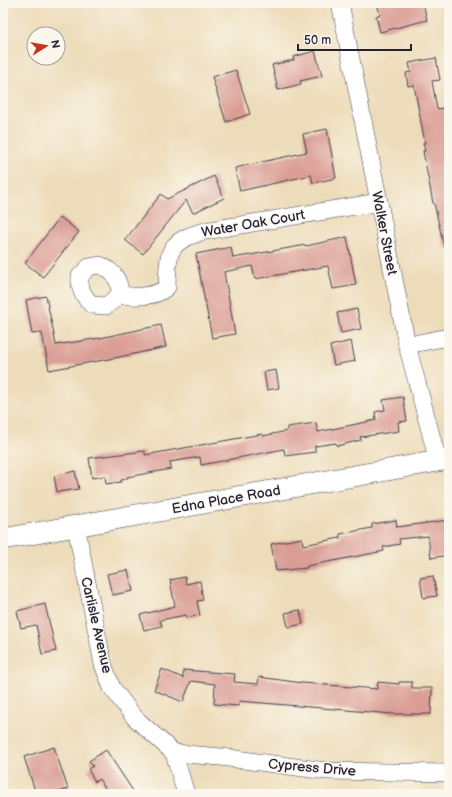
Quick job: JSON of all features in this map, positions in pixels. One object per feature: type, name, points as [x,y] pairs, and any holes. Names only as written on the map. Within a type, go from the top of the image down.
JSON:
[{"type":"street","name":"Walker Street","points":[[340,3],[407,345],[443,460]]},
{"type":"street","name":"Water Oak Court","points":[[120,295],[134,297],[162,291],[167,287],[170,252],[178,241],[190,235],[213,229],[379,202]]},
{"type":"street","points":[[407,345],[449,337]]},
{"type":"street","name":"Edna Place Road","points":[[3,539],[443,460]]},
{"type":"street","name":"Carlisle Avenue","points":[[76,526],[103,664],[112,688],[135,718],[174,754]]},
{"type":"street","points":[[174,754],[186,794]]},
{"type":"street","name":"Cypress Drive","points":[[174,754],[221,757],[326,771],[449,773]]},
{"type":"building","points":[[377,3],[423,3],[427,20],[380,32],[376,16],[380,15]]},
{"type":"building","points":[[315,51],[322,76],[300,81],[301,84],[278,90],[272,65],[294,60],[293,57]]},
{"type":"building","points":[[436,58],[440,80],[432,81],[437,109],[449,107],[449,246],[444,247],[433,203],[423,151],[425,151],[423,143],[425,143],[414,85],[408,86],[406,73],[411,72],[409,63]]},
{"type":"building","points":[[236,70],[250,114],[226,122],[212,77]]},
{"type":"building","points":[[327,129],[336,178],[313,183],[311,175],[240,191],[235,168],[307,152],[303,134]]},
{"type":"building","points":[[214,176],[224,198],[193,213],[186,200],[143,254],[125,240],[161,194],[167,199]]},
{"type":"building","points":[[60,217],[79,232],[43,277],[25,263]]},
{"type":"building","points":[[347,237],[356,285],[333,289],[328,266],[255,279],[252,266],[224,272],[235,334],[212,338],[196,254],[231,247],[233,258],[306,246]]},
{"type":"building","points":[[46,296],[56,345],[100,338],[161,325],[166,347],[49,370],[42,333],[32,334],[26,300]]},
{"type":"building","points":[[357,309],[361,329],[341,333],[337,313]]},
{"type":"building","points":[[351,341],[355,361],[334,365],[330,346]]},
{"type":"building","points":[[276,370],[279,388],[267,390],[264,372]]},
{"type":"building","points":[[403,397],[407,421],[398,422],[399,431],[360,437],[361,440],[337,446],[336,443],[315,446],[315,452],[285,456],[284,449],[201,465],[200,457],[170,462],[171,469],[127,477],[127,479],[121,480],[121,482],[106,484],[105,476],[92,478],[89,458],[145,451],[145,455],[262,434],[263,436],[287,431],[287,427],[316,423],[318,432],[376,420],[375,412],[385,410],[383,400]]},
{"type":"building","points":[[75,471],[79,489],[57,492],[54,476]]},
{"type":"building","points":[[396,520],[397,527],[449,520],[449,555],[431,558],[428,536],[399,539],[400,544],[383,547],[384,551],[307,566],[307,568],[276,571],[271,544],[302,538],[303,545],[340,538],[340,534],[372,528],[372,524]]},
{"type":"building","points":[[128,570],[133,591],[112,595],[107,574]]},
{"type":"building","points":[[433,576],[437,596],[423,598],[420,578]]},
{"type":"building","points":[[185,577],[186,584],[200,581],[203,600],[197,601],[200,615],[187,618],[186,615],[160,620],[162,626],[144,630],[140,615],[175,606],[170,580]]},
{"type":"building","points":[[45,604],[56,651],[42,654],[36,625],[21,628],[17,611]]},
{"type":"building","points":[[300,610],[303,624],[288,627],[285,613]]},
{"type":"building","points":[[162,669],[183,678],[183,670],[235,674],[234,682],[258,684],[259,677],[302,683],[377,689],[378,682],[399,684],[399,682],[412,682],[412,688],[432,688],[431,714],[393,714],[239,701],[239,706],[214,704],[215,684],[191,681],[183,702],[154,690]]},
{"type":"building","points":[[54,747],[68,789],[54,794],[36,794],[24,757]]},
{"type":"building","points":[[106,750],[135,794],[109,794],[99,779],[95,782],[88,769],[93,766],[89,761]]}]
